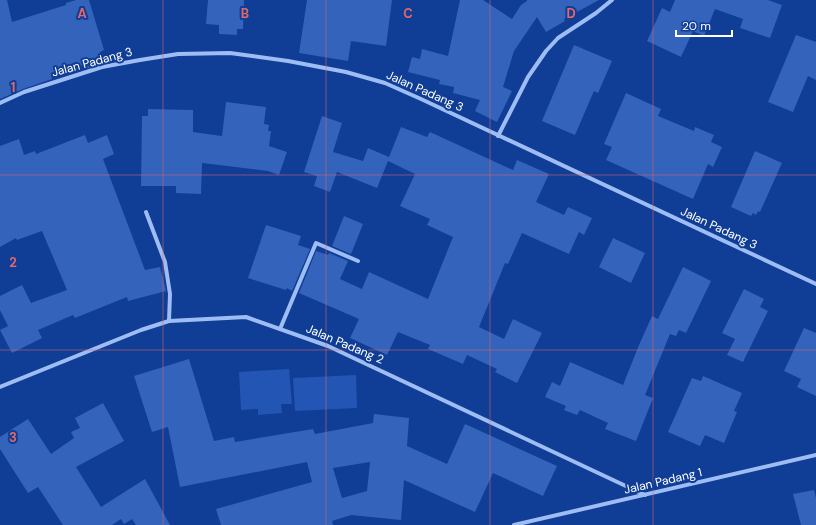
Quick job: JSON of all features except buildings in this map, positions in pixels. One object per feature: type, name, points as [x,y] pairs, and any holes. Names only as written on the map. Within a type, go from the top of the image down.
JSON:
[{"type":"street","points":[[498,136],[528,77],[546,51],[558,38],[596,13],[612,0]]},
{"type":"street","name":"Jalan Padang 3","points":[[0,103],[24,92],[102,67],[178,54],[230,53],[288,61],[346,72],[385,83],[816,284]]},
{"type":"street","points":[[146,212],[165,262],[170,294],[169,321]]},
{"type":"street","points":[[280,329],[316,243],[358,261]]},
{"type":"street","name":"Jalan Padang 2","points":[[0,387],[141,330],[169,321],[246,318],[328,346],[645,495]]},
{"type":"street","name":"Jalan Padang 1","points":[[514,525],[816,455]]},
{"type":"shaded area","points":[[289,369],[292,404],[281,404],[282,413],[258,415],[258,409],[241,410],[239,372]]},
{"type":"shaded area","points":[[356,375],[357,408],[295,411],[293,378]]}]
